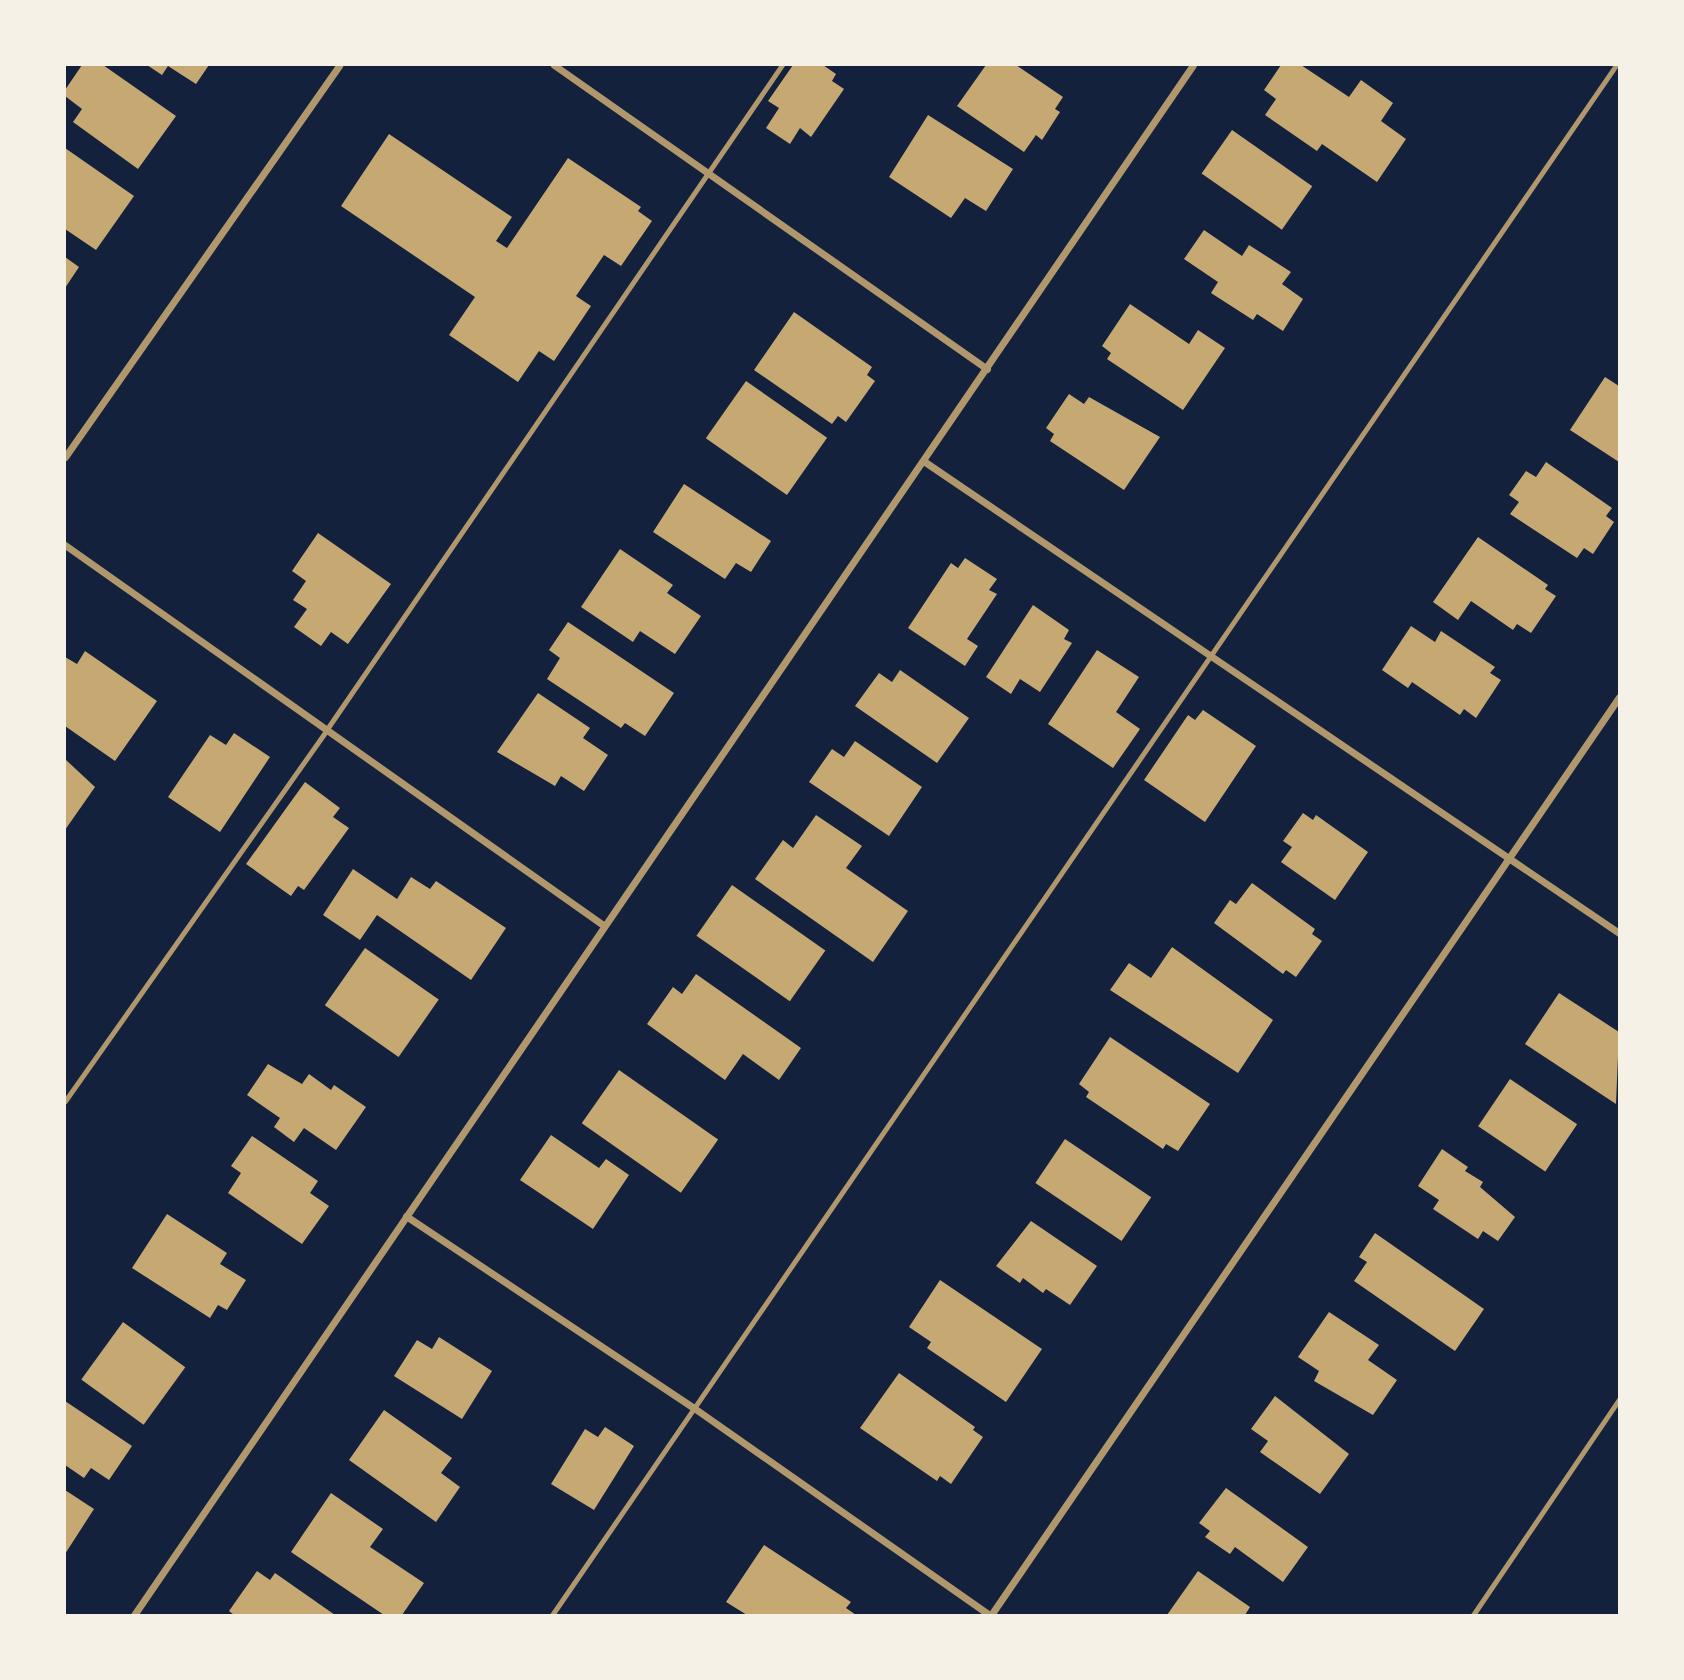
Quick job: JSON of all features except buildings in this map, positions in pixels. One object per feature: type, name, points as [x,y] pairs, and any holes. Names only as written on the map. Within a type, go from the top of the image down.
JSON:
[{"type":"street","points":[[65,457],[339,65]]},
{"type":"street","points":[[554,65],[987,369]]},
{"type":"street","points":[[134,1615],[603,925],[925,462],[1193,65]]},
{"type":"street","points":[[925,462],[1215,654],[1508,859],[1619,933]]},
{"type":"street","points":[[65,545],[603,925]]},
{"type":"street","points":[[406,1216],[694,1408],[990,1615],[1619,697]]},
{"type":"lane","points":[[65,1101],[327,729],[782,65]]},
{"type":"lane","points":[[552,1615],[1215,654],[1616,65]]},
{"type":"lane","points":[[1473,1615],[1619,1399]]}]
